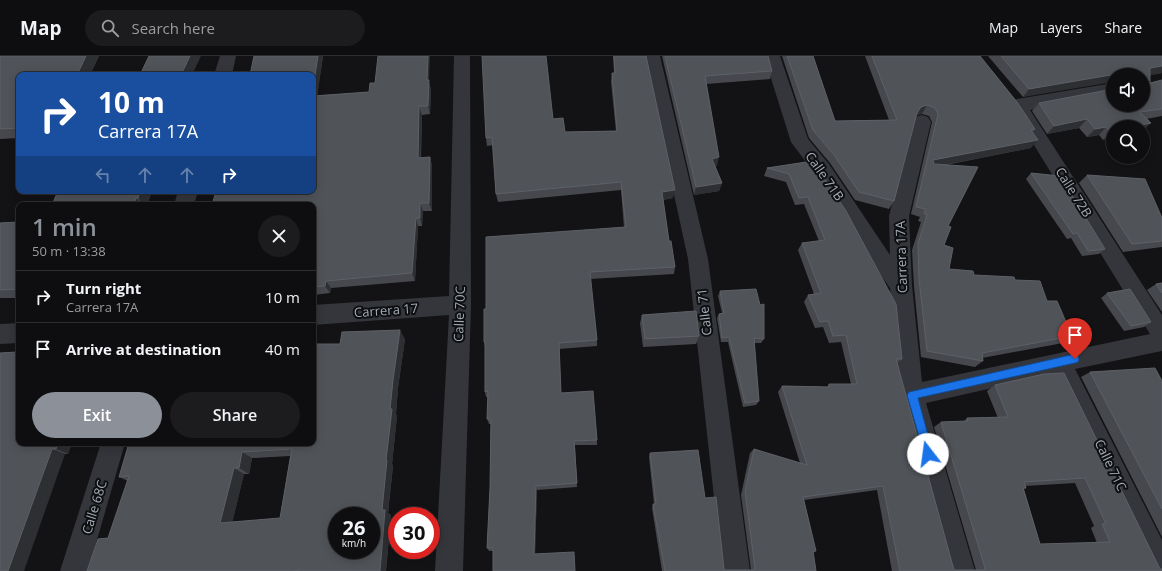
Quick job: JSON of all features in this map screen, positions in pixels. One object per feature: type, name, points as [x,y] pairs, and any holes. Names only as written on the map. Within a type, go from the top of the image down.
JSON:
[{"type":"street","points":[[224,72],[228,56]]},
{"type":"street","name":"Calle 70C","points":[[449,571],[460,305],[462,56]]},
{"type":"street","name":"Calle 71","points":[[652,56],[698,259],[736,571]]},
{"type":"street","name":"Calle 71B","points":[[772,56],[800,142],[822,170],[876,253],[901,286]]},
{"type":"street","name":"Calle 72B","points":[[1004,90],[1018,106],[1041,140],[1162,334]]},
{"type":"street","points":[[1018,106],[1106,90]]},
{"type":"street","name":"Carrera 17A","points":[[922,122],[899,216],[901,286],[912,395],[960,571]]},
{"type":"street","name":"Carrera 17","points":[[316,315],[460,305]]},
{"type":"street","points":[[0,334],[16,333]]},
{"type":"street","points":[[912,395],[1162,341]]},
{"type":"street","name":"Calle 71C","points":[[1060,362],[1162,569]]},
{"type":"street","name":"Calle 68C","points":[[74,571],[112,446]]},
{"type":"building","points":[[0,56],[86,56],[78,72],[16,72],[16,128],[0,129]]},
{"type":"building","points":[[149,56],[190,56],[182,72],[141,72]]},
{"type":"building","points":[[254,56],[318,56],[316,72],[251,72]]},
{"type":"building","points":[[378,56],[428,56],[428,106],[419,106],[418,158],[430,157],[429,203],[420,203],[420,218],[416,218],[412,273],[326,281],[325,286],[316,287],[316,202],[213,202],[215,194],[316,194],[316,96],[369,92],[370,83],[375,83]]},
{"type":"building","points":[[482,56],[546,56],[553,119],[563,118],[565,132],[617,131],[612,73],[615,73],[614,56],[646,56],[675,190],[662,192],[669,241],[671,241],[675,267],[590,272],[597,340],[559,343],[561,393],[593,391],[597,440],[574,441],[577,483],[536,486],[534,554],[574,552],[575,571],[493,571],[493,548],[487,548],[491,419],[487,419],[488,391],[485,392],[484,309],[486,309],[486,237],[626,227],[621,182],[496,194],[492,137],[486,138]]},
{"type":"building","points":[[665,56],[768,56],[772,71],[705,76],[719,157],[712,159],[722,183],[696,187]]},
{"type":"building","points":[[787,56],[813,56],[835,121],[897,120],[872,56],[980,56],[1017,102],[1035,129],[1031,130],[1038,140],[933,160],[934,164],[978,167],[948,226],[951,227],[944,245],[953,248],[949,269],[973,271],[974,275],[1014,277],[1015,280],[1040,281],[1047,301],[1057,301],[1072,336],[982,353],[983,361],[927,351],[919,279],[918,243],[927,215],[924,213],[926,209],[916,207],[938,114],[935,108],[927,105],[921,107],[917,113],[894,201],[859,192],[834,155],[813,130]]},
{"type":"building","points":[[1001,56],[1162,56],[1162,66],[1150,68],[1106,68],[1106,76],[1029,89]]},
{"type":"building","points":[[1162,80],[1162,109],[1150,111],[1150,83]]},
{"type":"building","points":[[1106,90],[1106,112],[1140,112],[1148,120],[1106,120],[1106,127],[1095,129],[1087,119],[1054,126],[1039,103]]},
{"type":"building","points":[[813,161],[846,211],[896,304],[902,359],[896,359],[954,570],[984,570],[985,568],[941,422],[968,421],[967,418],[1008,417],[995,385],[1044,374],[1064,373],[1162,571],[900,571],[883,486],[803,497],[816,551],[813,551],[816,571],[665,571],[653,504],[656,504],[650,453],[698,450],[705,498],[716,497],[724,569],[754,570],[755,568],[745,491],[754,449],[807,465],[782,386],[829,387],[829,384],[857,384],[846,335],[833,336],[828,321],[820,322],[808,295],[821,293],[802,243],[825,240],[808,197],[799,198],[789,174],[767,168]],"holes":[[[1085,478],[1106,524],[1102,524],[1110,542],[1040,544],[1023,488],[1026,488],[1024,482]]]},
{"type":"building","points":[[1031,173],[1060,176],[1105,249],[1088,251],[1077,233],[1073,234]]},
{"type":"building","points":[[1087,175],[1145,179],[1162,218],[1162,241],[1132,244]]},
{"type":"building","points":[[57,194],[139,194],[135,202],[53,202]]},
{"type":"building","points":[[16,222],[16,289],[0,290],[0,223]]},
{"type":"building","points":[[1162,283],[1162,293],[1156,284]]},
{"type":"building","points":[[756,289],[760,305],[764,304],[764,339],[754,338],[759,401],[745,403],[729,337],[722,338],[719,314],[724,313],[720,291]]},
{"type":"building","points":[[1130,289],[1151,322],[1131,326],[1107,293]]},
{"type":"building","points":[[696,311],[699,336],[645,339],[642,315]]},
{"type":"building","points":[[400,330],[390,409],[392,409],[382,510],[385,510],[380,571],[87,571],[98,539],[108,538],[129,476],[119,477],[128,446],[316,446],[316,344],[340,344],[342,332]],"holes":[[[292,449],[280,518],[220,523],[234,468],[239,468],[242,452]]]},
{"type":"building","points":[[16,352],[16,446],[57,446],[56,449],[52,449],[8,571],[0,571],[0,353]]},
{"type":"building","points":[[1155,368],[1162,381],[1162,509],[1090,372]]},
{"type":"route","points":[[928,454],[912,395],[1075,359]]}]
